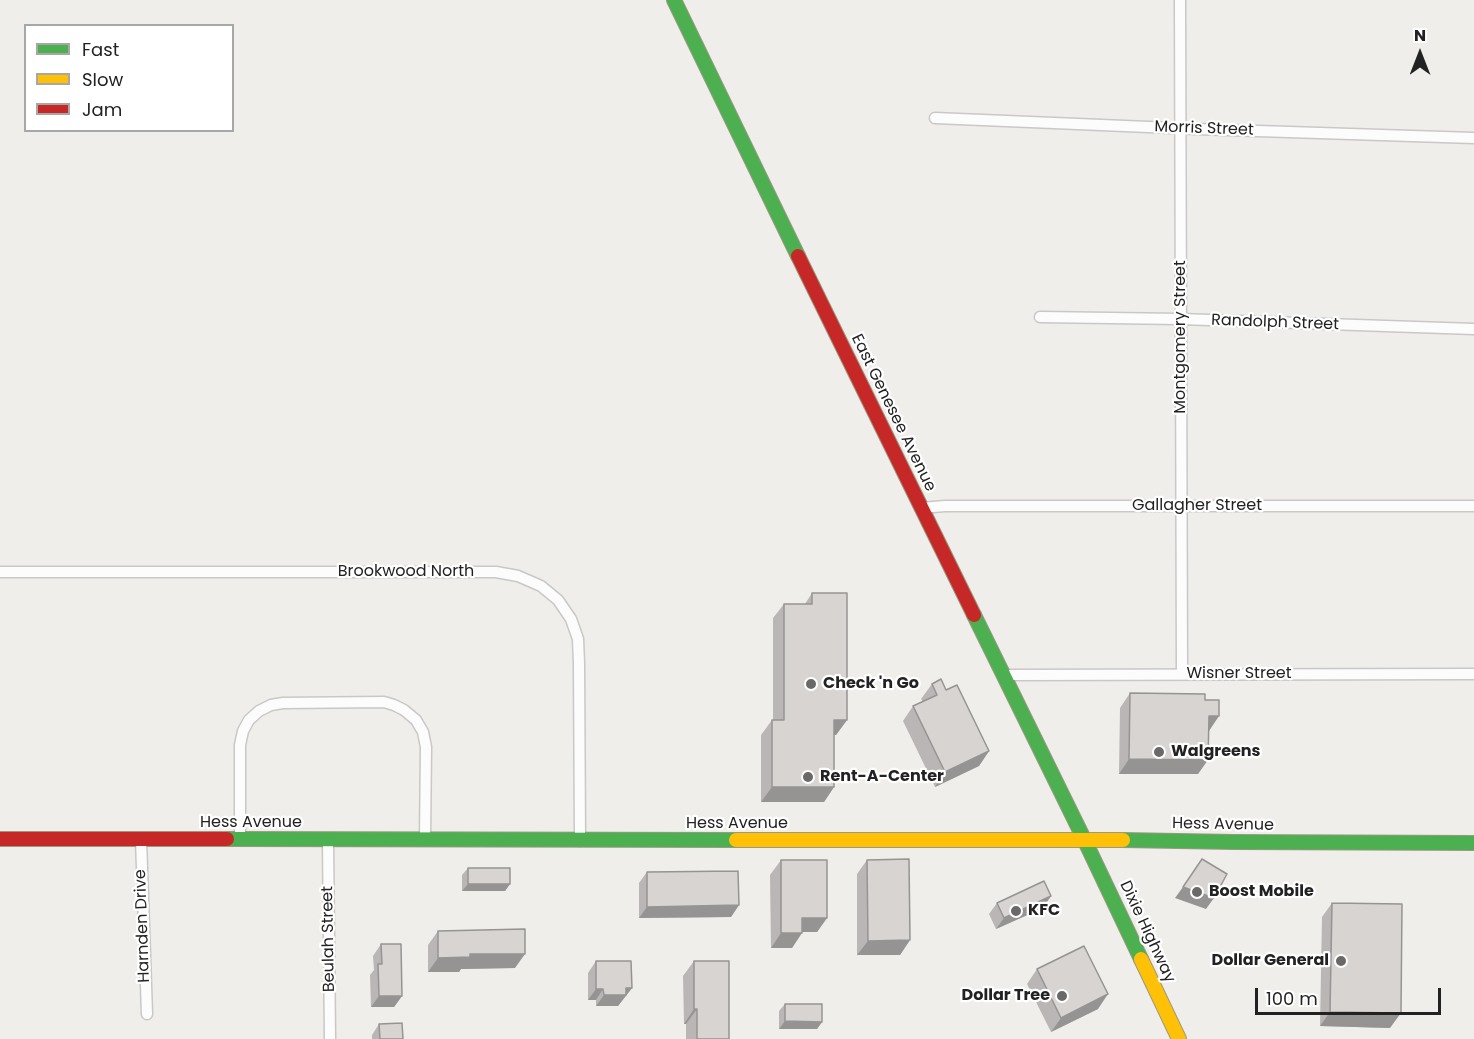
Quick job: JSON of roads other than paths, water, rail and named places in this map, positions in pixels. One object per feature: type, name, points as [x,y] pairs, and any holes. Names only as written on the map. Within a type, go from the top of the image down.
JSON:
[{"type":"street","name":"East Genesee Avenue","points":[[674,0],[1084,839]]},
{"type":"street","name":"Montgomery Street","points":[[1180,0],[1182,674]]},
{"type":"street","name":"Morris Street","points":[[934,118],[1180,129],[1474,138]]},
{"type":"street","name":"Randolph Street","points":[[1040,317],[1180,319],[1474,329]]},
{"type":"street","name":"Gallagher Street","points":[[921,508],[945,506],[1474,506]]},
{"type":"street","name":"Brookwood North","points":[[0,572],[496,572],[519,576],[541,586],[558,600],[571,619],[578,639],[580,841]]},
{"type":"street","name":"Wisner Street","points":[[1004,675],[1474,674]]},
{"type":"street","points":[[240,839],[240,745],[243,731],[249,720],[259,711],[271,705],[283,703],[384,702],[404,710],[416,720],[423,732],[426,747],[425,839]]},
{"type":"street","name":"Hess Avenue","points":[[0,838],[580,841],[1084,839],[1474,843]]},
{"type":"street","name":"Harnden Drive","points":[[141,839],[147,1014]]},
{"type":"street","name":"Dixie Highway","points":[[1084,839],[1179,1039]]},
{"type":"street","name":"Beulah Street","points":[[328,840],[330,1039]]},
{"type":"place","name":"Check 'n Go","points":[[811,684]]},
{"type":"place","name":"Walgreens","points":[[1159,752]]},
{"type":"place","name":"Rent-A-Center","points":[[808,777]]},
{"type":"place","name":"Boost Mobile","points":[[1197,892]]},
{"type":"place","name":"KFC","points":[[1016,911]]},
{"type":"place","name":"Dollar General","points":[[1341,961]]},
{"type":"place","name":"Dollar Tree","points":[[1062,996]]}]
